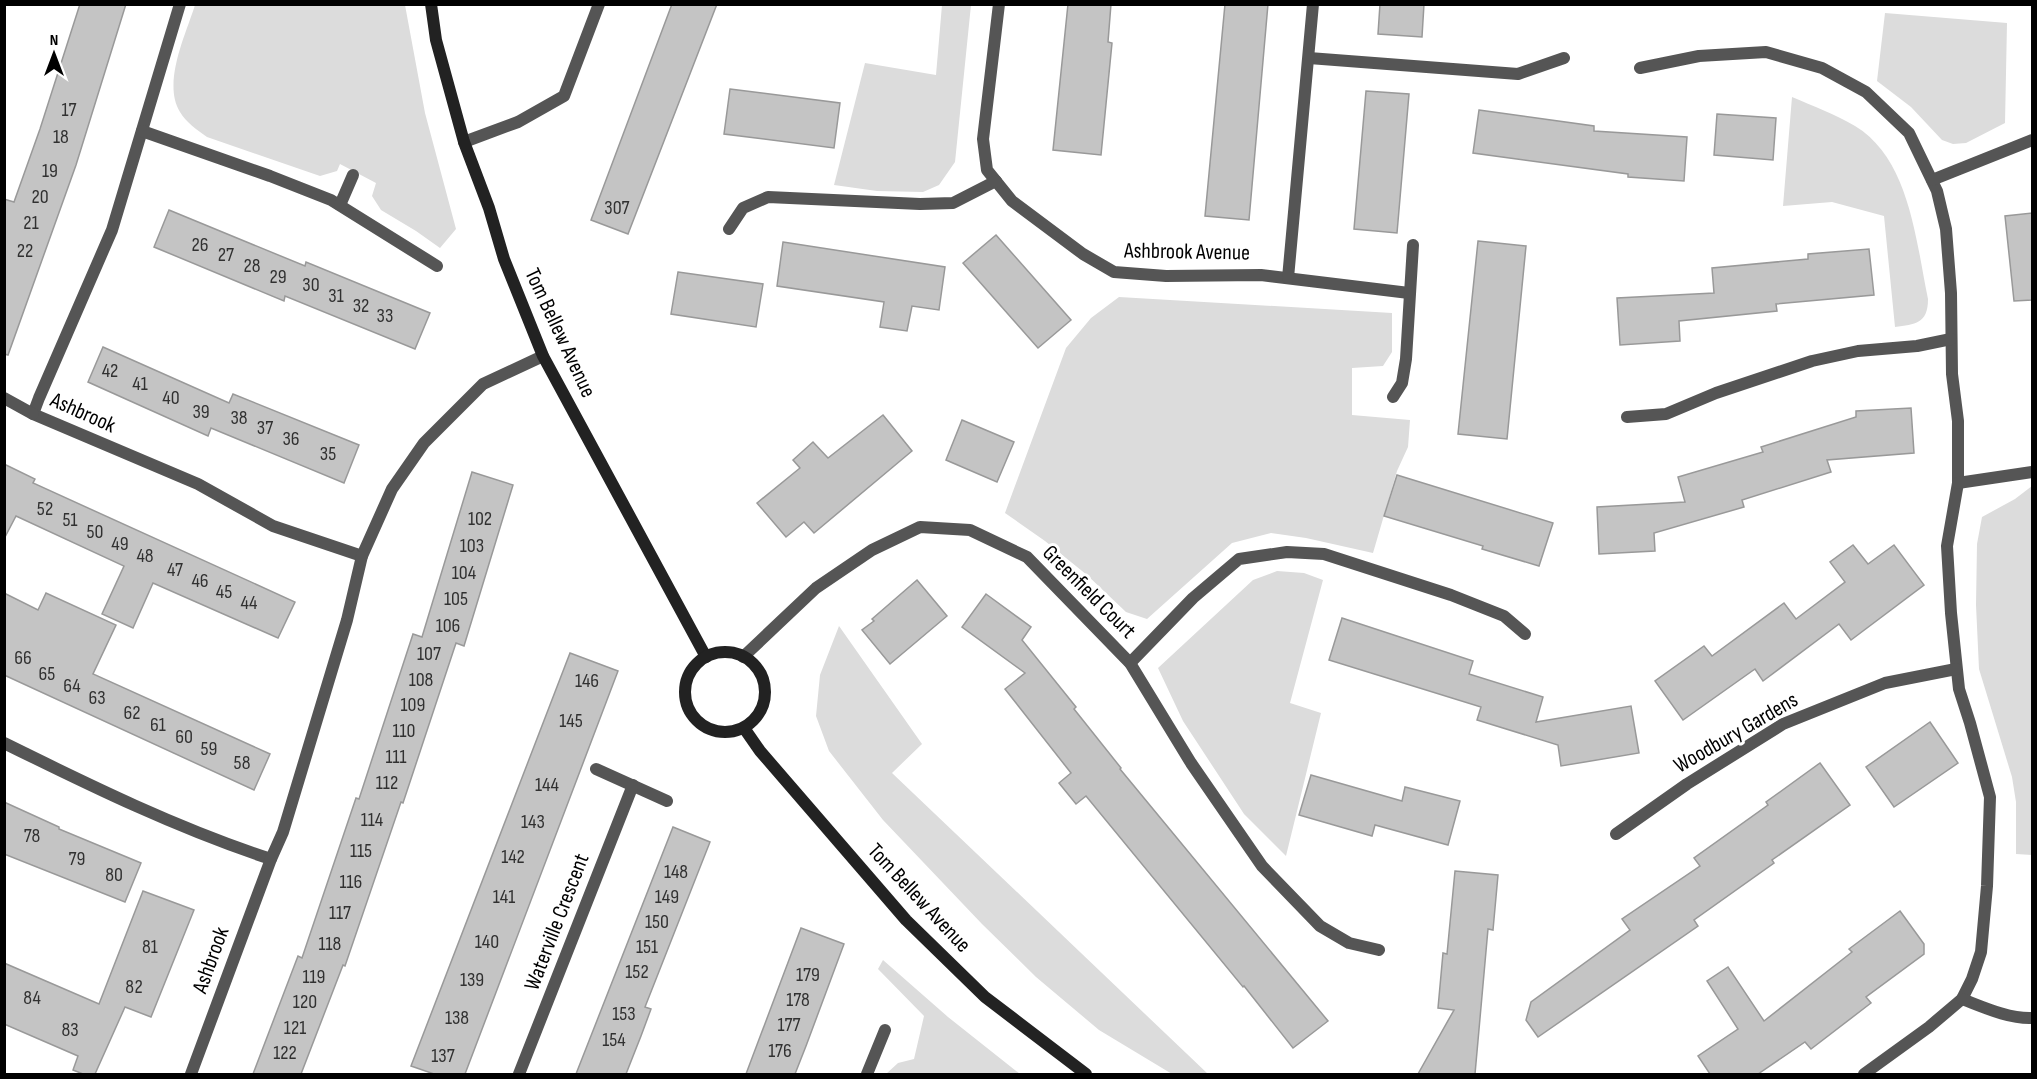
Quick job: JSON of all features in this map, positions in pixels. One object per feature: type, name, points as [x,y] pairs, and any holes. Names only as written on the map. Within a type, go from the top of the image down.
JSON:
[{"type":"street","name":"Ashbrook","points":[[180,4],[112,230],[33,414],[198,484],[273,526],[362,556]]},
{"type":"street","name":"Tom Bellew Avenue","points":[[431,4],[436,40],[464,142],[489,208],[504,259],[543,356],[706,657]]},
{"type":"street","points":[[464,142],[518,122],[564,96],[599,4]]},
{"type":"street","name":"Ashbrook Avenue","points":[[999,4],[984,139],[987,170],[1012,201],[1083,254],[1113,272],[1166,276],[1261,275],[1409,293]]},
{"type":"street","points":[[1288,278],[1313,4]]},
{"type":"street","points":[[1640,68],[1699,56],[1766,52],[1822,68],[1866,92],[1909,133],[1937,191],[1946,229],[1951,293],[1952,374],[1958,421],[1958,483],[1947,546],[1956,669],[1959,689],[1990,797],[1987,886],[1981,952],[1962,999],[1920,1034],[1864,1074]]},
{"type":"street","points":[[1309,58],[1518,74],[1564,58]]},
{"type":"street","points":[[142,131],[270,176],[340,205],[437,266]]},
{"type":"street","points":[[1932,180],[2032,140]]},
{"type":"street","points":[[340,205],[353,175]]},
{"type":"street","points":[[729,229],[742,208],[768,197],[920,204],[953,202],[996,181]]},
{"type":"street","points":[[1393,397],[1402,382],[1413,245]]},
{"type":"street","points":[[1627,417],[1666,414],[1716,393],[1812,361],[1858,351],[1917,346],[1951,339]]},
{"type":"street","name":"Ashbrook","points":[[191,1074],[283,832],[347,620],[362,556],[392,489],[424,443],[483,384],[543,356]]},
{"type":"street","points":[[4,398],[33,414]]},
{"type":"street","points":[[1958,483],[2032,472]]},
{"type":"street","name":"Greenfield Court","points":[[743,657],[816,588],[872,550],[920,527],[970,530],[1027,557],[1130,663],[1191,762],[1262,866],[1320,926],[1349,943],[1379,950]]},
{"type":"street","name":"Greenfield Court","points":[[1130,663],[1193,598],[1239,559],[1287,552],[1324,554],[1451,595],[1504,616],[1525,634]]},
{"type":"street","points":[[718,653],[731,653],[743,657],[761,674],[765,686],[762,710],[744,728],[733,732],[710,730],[692,715],[687,705],[685,691],[688,677],[695,666],[706,657],[718,653]]},
{"type":"street","name":"Woodbury Gardens","points":[[1616,834],[1687,784],[1783,724],[1885,683],[1956,669]]},
{"type":"street","name":"Tom Bellew Avenue","points":[[744,728],[760,751],[906,920],[985,997],[1086,1074]]},
{"type":"street","points":[[4,743],[82,782],[208,837],[271,860]]},
{"type":"street","points":[[596,769],[667,801]]},
{"type":"street","name":"Waterville Crescent","points":[[519,1074],[633,785]]},
{"type":"street","points":[[1962,999],[1994,1011],[2032,1018]]},
{"type":"street","points":[[867,1074],[885,1030]]},
{"type":"shaded area","points":[[195,5],[405,5],[425,113],[456,229],[440,248],[381,210],[372,196],[376,183],[340,164],[337,171],[320,176],[207,137],[196,129],[180,112],[173,87],[177,58]]},
{"type":"shaded area","points":[[942,5],[971,5],[955,162],[939,185],[923,192],[877,191],[834,185],[865,63],[936,75]]},
{"type":"shaded area","points":[[1885,13],[2007,23],[2005,123],[1966,143],[1953,144],[1942,140],[1911,107],[1877,81]]},
{"type":"shaded area","points":[[1792,97],[1855,126],[1873,141],[1888,159],[1908,204],[1928,299],[1926,314],[1919,321],[1895,327],[1884,216],[1832,202],[1783,206]]},
{"type":"shaded area","points":[[1119,297],[1392,313],[1392,352],[1383,366],[1352,368],[1352,415],[1410,420],[1408,447],[1397,471],[1373,553],[1306,538],[1271,533],[1232,543],[1147,619],[1126,612],[1087,575],[1005,513],[1066,348],[1091,318]]},
{"type":"shaded area","points":[[2032,486],[2032,855],[2016,854],[2016,802],[2012,777],[1979,669],[1976,605],[1977,544],[1982,517],[2015,499]]},
{"type":"shaded area","points":[[1277,571],[1304,573],[1323,580],[1290,703],[1321,713],[1286,856],[1244,814],[1183,721],[1158,668],[1253,580]]},
{"type":"shaded area","points":[[839,626],[922,744],[892,773],[1208,1074],[1172,1074],[1099,1030],[1036,977],[883,820],[829,751],[816,716],[820,675]]},
{"type":"shaded area","points":[[883,960],[948,1017],[1020,1074],[886,1074],[898,1063],[914,1059],[924,1016],[878,969]]},
{"type":"building","points":[[80,4],[126,4],[76,165],[8,355],[4,354],[4,199],[14,202]]},
{"type":"building","points":[[672,4],[717,4],[628,234],[591,220]]},
{"type":"building","points":[[1068,4],[1111,4],[1108,42],[1112,43],[1101,155],[1053,150]]},
{"type":"building","points":[[1225,4],[1268,4],[1249,220],[1205,216]]},
{"type":"building","points":[[1380,4],[1424,4],[1422,37],[1378,34]]},
{"type":"building","points":[[730,89],[840,103],[834,148],[724,134]]},
{"type":"building","points":[[1366,91],[1409,94],[1397,233],[1354,229]]},
{"type":"building","points":[[1479,110],[1594,126],[1594,131],[1687,137],[1684,181],[1628,177],[1628,174],[1473,153]]},
{"type":"building","points":[[1717,114],[1776,118],[1773,160],[1714,155]]},
{"type":"building","points":[[169,210],[305,266],[306,262],[430,313],[415,349],[285,296],[284,301],[154,247]]},
{"type":"building","points":[[2032,213],[2032,300],[2014,301],[2005,216]]},
{"type":"building","points":[[996,235],[1071,320],[1038,348],[963,263]]},
{"type":"building","points":[[1478,241],[1526,246],[1507,439],[1458,434]]},
{"type":"building","points":[[783,242],[945,267],[939,310],[912,306],[907,331],[880,327],[884,302],[777,286]]},
{"type":"building","points":[[1869,249],[1874,295],[1776,304],[1777,311],[1679,321],[1680,341],[1620,345],[1617,298],[1714,293],[1712,268],[1808,259],[1808,254]]},
{"type":"building","points":[[678,272],[763,284],[756,327],[671,314]]},
{"type":"building","points":[[103,347],[229,403],[233,394],[359,445],[344,483],[211,428],[208,436],[88,382]]},
{"type":"building","points":[[1911,408],[1914,453],[1827,460],[1831,472],[1742,500],[1744,507],[1654,533],[1655,551],[1599,554],[1597,507],[1685,502],[1678,477],[1763,452],[1761,447],[1856,417],[1856,411]]},
{"type":"building","points":[[883,415],[912,451],[814,533],[804,522],[786,537],[757,503],[800,468],[793,460],[813,442],[828,458]]},
{"type":"building","points":[[962,420],[1014,442],[997,482],[946,460]]},
{"type":"building","points":[[4,464],[35,479],[33,483],[295,602],[278,638],[153,583],[133,628],[102,614],[124,566],[16,516],[4,539]]},
{"type":"building","points":[[472,472],[513,485],[464,646],[456,643],[403,803],[401,802],[345,966],[343,965],[301,1074],[253,1074],[298,956],[302,958],[356,798],[359,799],[413,634],[422,637]]},
{"type":"building","points":[[1397,475],[1553,523],[1539,566],[1482,549],[1483,546],[1384,516]]},
{"type":"building","points":[[1853,545],[1868,564],[1894,545],[1924,585],[1851,640],[1839,624],[1763,681],[1755,669],[1683,720],[1655,681],[1704,646],[1712,656],[1784,603],[1796,619],[1845,582],[1830,562]]},
{"type":"building","points":[[917,580],[947,616],[890,664],[862,630]]},
{"type":"building","points":[[4,593],[38,610],[46,593],[116,625],[93,674],[270,754],[254,790],[4,675]]},
{"type":"building","points":[[986,594],[1031,627],[1022,640],[1076,707],[1074,709],[1120,769],[1328,1021],[1293,1048],[1086,796],[1076,804],[1059,783],[1071,773],[1005,689],[1025,673],[962,627]]},
{"type":"building","points":[[1342,618],[1473,661],[1469,674],[1543,697],[1536,722],[1631,706],[1639,753],[1561,766],[1558,745],[1477,720],[1481,707],[1329,660]]},
{"type":"building","points":[[570,653],[618,671],[465,1074],[434,1074],[411,1066]]},
{"type":"building","points":[[1930,722],[1958,763],[1894,807],[1866,767]]},
{"type":"building","points":[[1820,763],[1850,805],[1772,860],[1774,863],[1694,920],[1698,926],[1538,1037],[1526,1020],[1531,1002],[1630,930],[1622,919],[1700,866],[1694,858],[1768,805],[1766,802]]},
{"type":"building","points":[[1311,775],[1402,801],[1405,787],[1460,801],[1448,845],[1375,825],[1372,836],[1299,815]]},
{"type":"building","points":[[4,802],[59,829],[141,863],[125,902],[4,854]]},
{"type":"building","points":[[673,827],[710,842],[645,1007],[651,1009],[641,1036],[626,1074],[576,1074]]},
{"type":"building","points":[[1455,871],[1498,875],[1493,930],[1488,929],[1475,1074],[1418,1074],[1454,1010],[1438,1008],[1443,953],[1447,954]]},
{"type":"building","points":[[143,891],[194,910],[151,1017],[125,1007],[95,1074],[83,1074],[73,1070],[78,1056],[4,1024],[4,963],[99,1004]]},
{"type":"building","points":[[1900,911],[1924,944],[1924,954],[1866,997],[1871,1003],[1811,1049],[1805,1042],[1758,1074],[1710,1074],[1698,1056],[1738,1029],[1707,981],[1728,967],[1764,1021],[1852,952],[1849,949]]},
{"type":"building","points":[[801,928],[844,944],[806,1046],[795,1074],[746,1074]]}]
